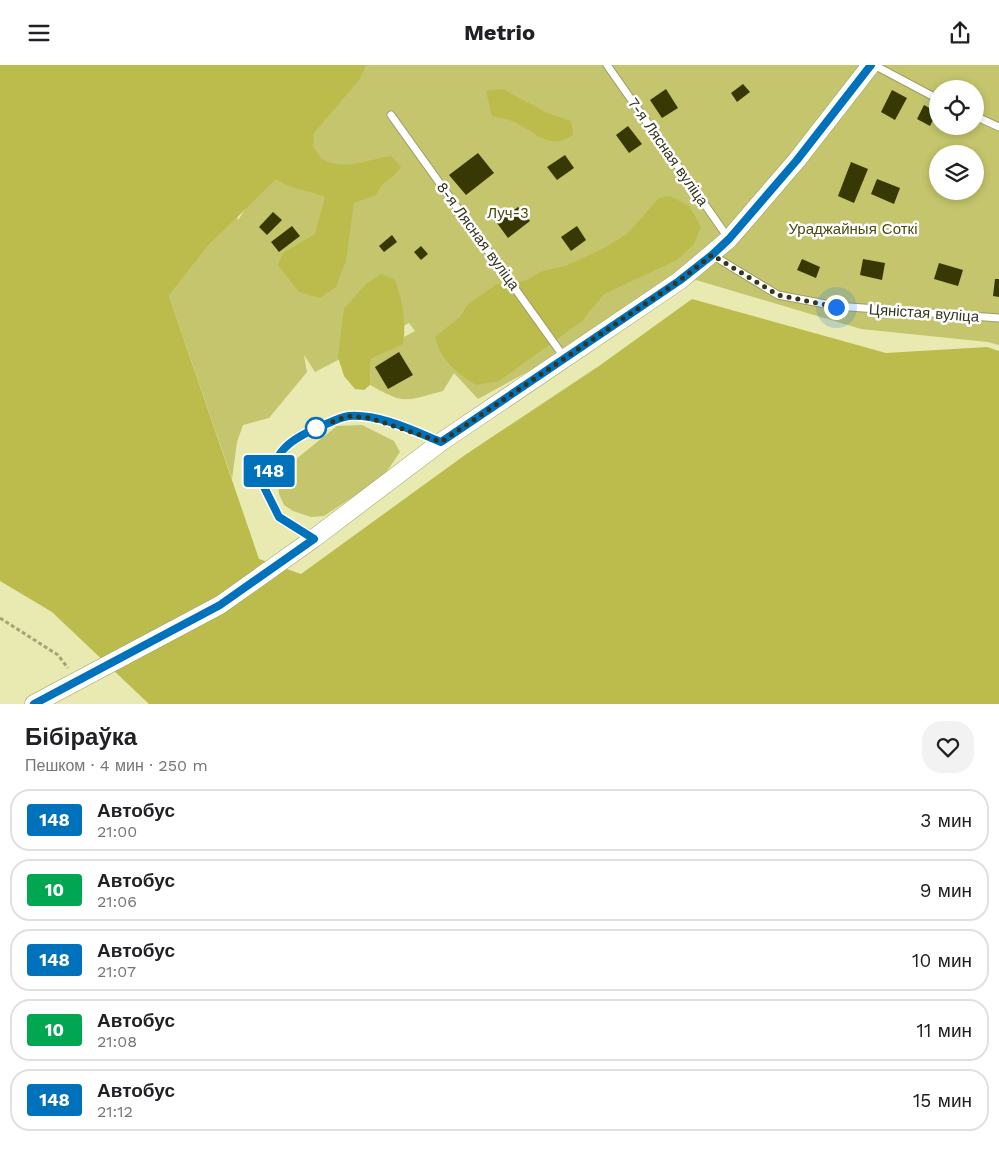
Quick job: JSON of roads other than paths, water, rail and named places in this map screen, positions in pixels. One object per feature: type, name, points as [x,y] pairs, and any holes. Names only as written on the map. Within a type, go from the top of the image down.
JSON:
[{"type":"street","points":[[34,704],[220,605],[314,539],[441,442],[679,281],[729,239],[797,160],[873,65]]},
{"type":"lane","name":"7-я Лясная вуліца","points":[[606,65],[729,239]]},
{"type":"lane","points":[[873,65],[929,94]]},
{"type":"lane","name":"8-я Лясная вуліца","points":[[391,115],[564,357]]},
{"type":"lane","points":[[984,120],[999,127]]},
{"type":"lane","name":"Цяністая вуліца","points":[[712,255],[778,295],[836,307],[999,318]]},
{"type":"lane","points":[[314,539],[279,517],[263,485],[275,457],[288,444],[305,433],[348,416],[370,418],[441,442]]},
{"type":"park label","name":"Луч-3","points":[[508,213]]},
{"type":"park label","name":"Ураджайныя Соткі","points":[[853,229]]}]
